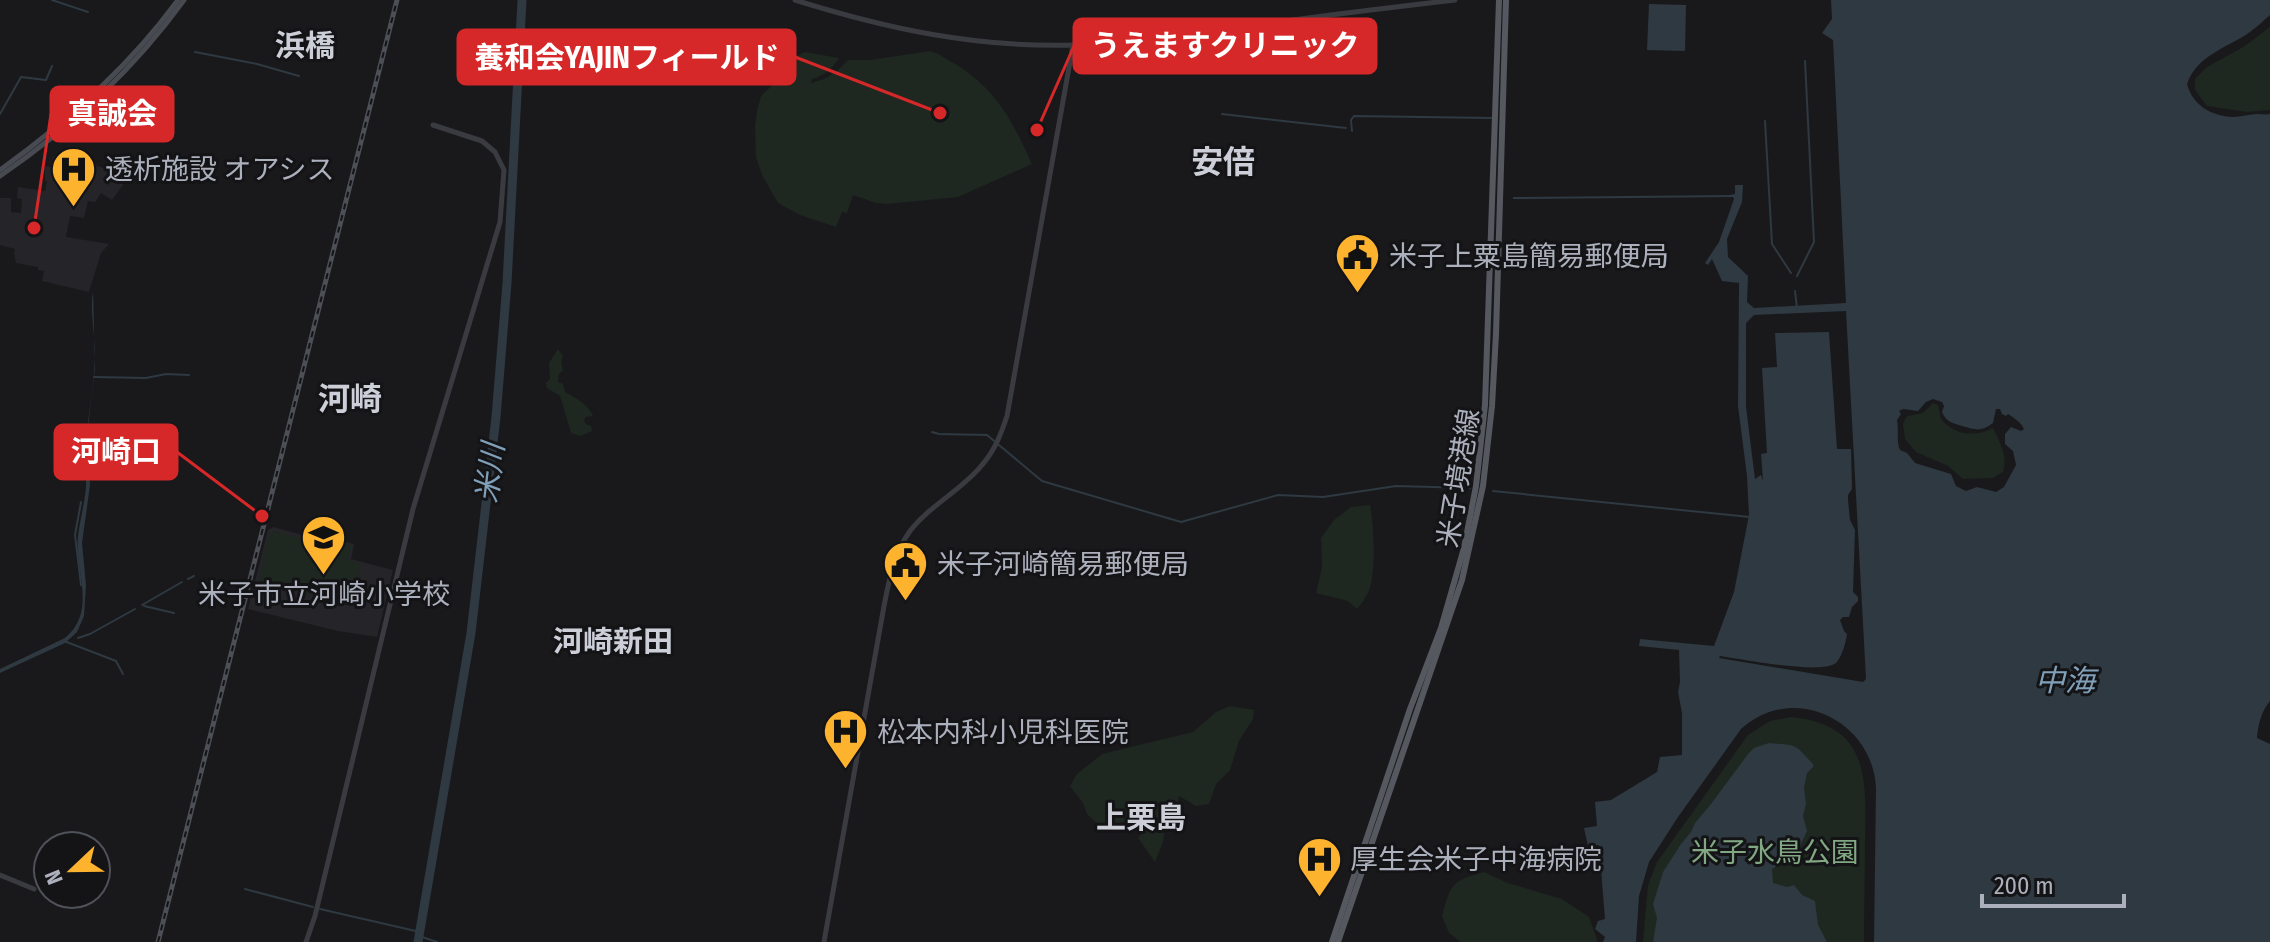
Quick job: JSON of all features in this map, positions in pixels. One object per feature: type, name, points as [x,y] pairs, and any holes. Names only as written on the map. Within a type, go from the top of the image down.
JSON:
[{"type":"main road","points":[[0,170],[83,105],[181,0]]},
{"type":"main road","points":[[0,176],[93,102],[144,50],[181,0]]},
{"type":"main road","name":"米子境港線","points":[[1335,942],[1410,709],[1441,628],[1464,548],[1476,486],[1485,405],[1499,0]]},
{"type":"main road","name":"米子境港線","points":[[1335,942],[1462,580],[1483,486],[1496,334],[1506,0]]},
{"type":"street","points":[[795,0],[915,32],[1005,43],[1073,45],[1139,41],[1455,0]]},
{"type":"street","points":[[824,942],[884,606],[896,556],[911,530],[925,514],[981,467],[1001,436],[1007,416],[1073,45]]},
{"type":"street","points":[[306,942],[315,916],[413,509],[500,222],[504,170],[495,152],[482,141],[433,125]]},
{"type":"street","points":[[0,875],[32,888]]},
{"type":"shaded area","points":[[53,156],[82,161],[129,176],[112,200],[101,193],[95,202],[88,201],[84,218],[70,216],[66,237],[109,244],[101,253],[89,292],[42,281],[44,271],[16,263],[15,249],[0,245],[0,198],[11,198],[11,212],[21,213],[22,199],[17,198],[18,187],[45,191],[45,166],[51,167]]},
{"type":"shaded area","name":"米子市立河崎小学校","points":[[273,527],[321,540],[324,536],[354,544],[351,559],[393,570],[377,637],[338,631],[248,609],[268,530]]},
{"type":"green space","points":[[2270,27],[2270,110],[2247,112],[2207,106],[2195,90],[2195,79],[2207,67],[2245,46]]},
{"type":"green space","points":[[930,51],[967,72],[991,94],[1010,119],[1032,164],[958,197],[887,204],[853,195],[847,213],[842,212],[836,227],[800,215],[778,203],[756,157],[757,110],[761,96],[789,69],[797,56],[805,52],[839,58],[811,83],[832,74],[848,60],[870,60]]},
{"type":"green space","points":[[558,349],[563,356],[563,370],[558,382],[593,416],[584,420],[592,431],[581,436],[571,433],[560,396],[547,388],[549,363]]},
{"type":"green space","points":[[1933,403],[1938,405],[1941,419],[1959,432],[1972,434],[1993,428],[2004,455],[2003,472],[1993,478],[1963,479],[1948,466],[1916,452],[1905,439],[1903,424],[1908,416],[1923,413]]},
{"type":"green space","points":[[1370,505],[1373,573],[1368,593],[1357,609],[1348,601],[1316,593],[1322,567],[1321,538],[1334,520],[1351,507]]},
{"type":"green space","points":[[274,531],[322,543],[324,539],[351,546],[348,560],[361,564],[349,606],[258,582],[270,534]]},
{"type":"green space","points":[[1230,706],[1254,710],[1253,719],[1239,741],[1230,770],[1216,784],[1209,804],[1196,806],[1179,796],[1174,823],[1166,822],[1163,842],[1155,862],[1138,838],[1151,823],[1135,812],[1114,830],[1105,831],[1087,814],[1070,786],[1077,774],[1102,754],[1193,732],[1216,712]]},
{"type":"green space","name":"米子水鳥公園","points":[[1791,717],[1817,722],[1836,731],[1850,744],[1858,759],[1865,797],[1864,942],[1643,942],[1648,885],[1657,862],[1748,735],[1770,721]]},
{"type":"green space","points":[[1484,872],[1508,883],[1562,899],[1589,917],[1598,942],[1461,942],[1449,933],[1442,916],[1448,897],[1459,881]]},
{"type":"water","name":"中海","points":[[1831,0],[2270,0],[2270,15],[2250,32],[2205,59],[2187,84],[2199,104],[2218,115],[2270,114],[2270,701],[2260,719],[2257,738],[2270,744],[2270,942],[1874,942],[1876,789],[1872,765],[1861,744],[1846,727],[1806,709],[1784,709],[1762,715],[1741,729],[1649,862],[1639,896],[1636,942],[1603,942],[1605,937],[1595,929],[1598,921],[1605,919],[1599,845],[1588,846],[1584,828],[1597,826],[1595,802],[1611,800],[1657,772],[1660,757],[1682,755],[1679,650],[1639,646],[1640,639],[1714,646],[1734,592],[1749,515],[1738,406],[1739,283],[1722,281],[1712,259],[1708,265],[1705,263],[1719,242],[1734,199],[1513,197],[1730,195],[1735,194],[1735,185],[1743,185],[1742,202],[1727,239],[1728,257],[1748,276],[1747,302],[1754,308],[1846,303],[1833,40],[1822,33],[1832,19]],"holes":[[[1846,311],[1866,679],[1863,682],[1719,658],[1815,667],[1836,663],[1843,649],[1847,634],[1840,620],[1849,617],[1858,597],[1853,592],[1855,530],[1850,520],[1848,500],[1852,489],[1851,449],[1837,449],[1829,332],[1775,333],[1777,367],[1762,368],[1767,453],[1761,454],[1763,481],[1761,475],[1755,479],[1746,407],[1746,323],[1754,315]],[[1933,399],[1942,402],[1942,412],[1948,420],[1962,426],[1985,428],[1993,423],[1996,409],[2021,424],[2024,429],[2021,431],[2011,427],[2005,434],[2005,444],[2013,451],[2016,465],[2004,487],[1996,492],[1977,487],[1966,491],[1956,486],[1951,474],[1915,463],[1900,450],[1899,411],[1918,411]]]},
{"type":"water","points":[[1649,4],[1686,5],[1685,51],[1647,50]]},
{"type":"water","points":[[92,394],[87,436],[90,485],[82,543],[86,585],[84,616],[77,632],[65,643],[0,673],[0,669],[65,638],[80,615],[83,603],[78,536],[86,486],[84,435]]},
{"type":"water","points":[[1769,743],[1795,747],[1813,764],[1807,773],[1804,788],[1806,804],[1803,816],[1807,831],[1797,853],[1772,869],[1773,883],[1787,887],[1794,885],[1802,895],[1815,901],[1818,925],[1827,942],[1653,942],[1657,918],[1653,904],[1663,872],[1695,823],[1748,754],[1754,748]]},
{"type":"waterway","points":[[52,0],[88,12]]},
{"type":"waterway","name":"米川","points":[[418,942],[471,633],[496,417],[507,283],[522,0]]},
{"type":"waterway","points":[[195,52],[299,76]]},
{"type":"waterway","points":[[1797,276],[1814,242],[1805,61]]},
{"type":"waterway","points":[[0,114],[21,77],[46,80],[52,66]]},
{"type":"waterway","points":[[1222,114],[1346,128]]},
{"type":"waterway","points":[[1352,131],[1351,120],[1354,116],[1491,118]]},
{"type":"waterway","points":[[1765,121],[1772,244],[1791,273]]},
{"type":"waterway","points":[[1795,291],[1797,308]]},
{"type":"waterway","points":[[94,377],[189,375]]},
{"type":"waterway","points":[[932,432],[987,435],[1042,481],[1181,522],[1278,495],[1323,497],[1396,486],[1470,488]]},
{"type":"waterway","points":[[1493,491],[1750,517]]},
{"type":"waterway","points":[[81,502],[75,535],[81,585],[84,585]]},
{"type":"waterway","points":[[188,579],[194,576]]},
{"type":"waterway","points":[[142,605],[182,582]]},
{"type":"waterway","points":[[144,606],[174,613]]},
{"type":"waterway","points":[[78,638],[135,609]]},
{"type":"waterway","points":[[64,641],[116,661],[123,674]]},
{"type":"waterway","points":[[245,889],[313,907]]},
{"type":"waterway","points":[[320,909],[420,932]]},
{"type":"waterway","points":[[419,936],[437,942]]},
{"type":"railway","points":[[158,942],[397,0]]},
{"type":"place","name":"養和会YAJINフィールド","points":[[940,113]]},
{"type":"place","name":"うえますクリニック","points":[[1037,130]]},
{"type":"place","name":"透析施設 オアシス","points":[[74,208]]},
{"type":"place","name":"真誠会","points":[[34,228]]},
{"type":"place","name":"米子上粟島簡易郵便局","points":[[1358,295]]},
{"type":"place","name":"河崎口","points":[[262,516]]},
{"type":"place","name":"米子市立河崎小学校","points":[[324,576]]},
{"type":"place","name":"米子河崎簡易郵便局","points":[[906,603]]},
{"type":"place","name":"松本内科小児科医院","points":[[846,771]]},
{"type":"place","name":"厚生会米子中海病院","points":[[1319,898]]},
{"type":"district","name":"浜橋","points":[[305,46]]},
{"type":"district","name":"安倍","points":[[1223,162]]},
{"type":"district","name":"河崎","points":[[350,399]]},
{"type":"district","name":"河崎新田","points":[[613,642]]},
{"type":"district","name":"上栗島","points":[[1141,818]]}]
